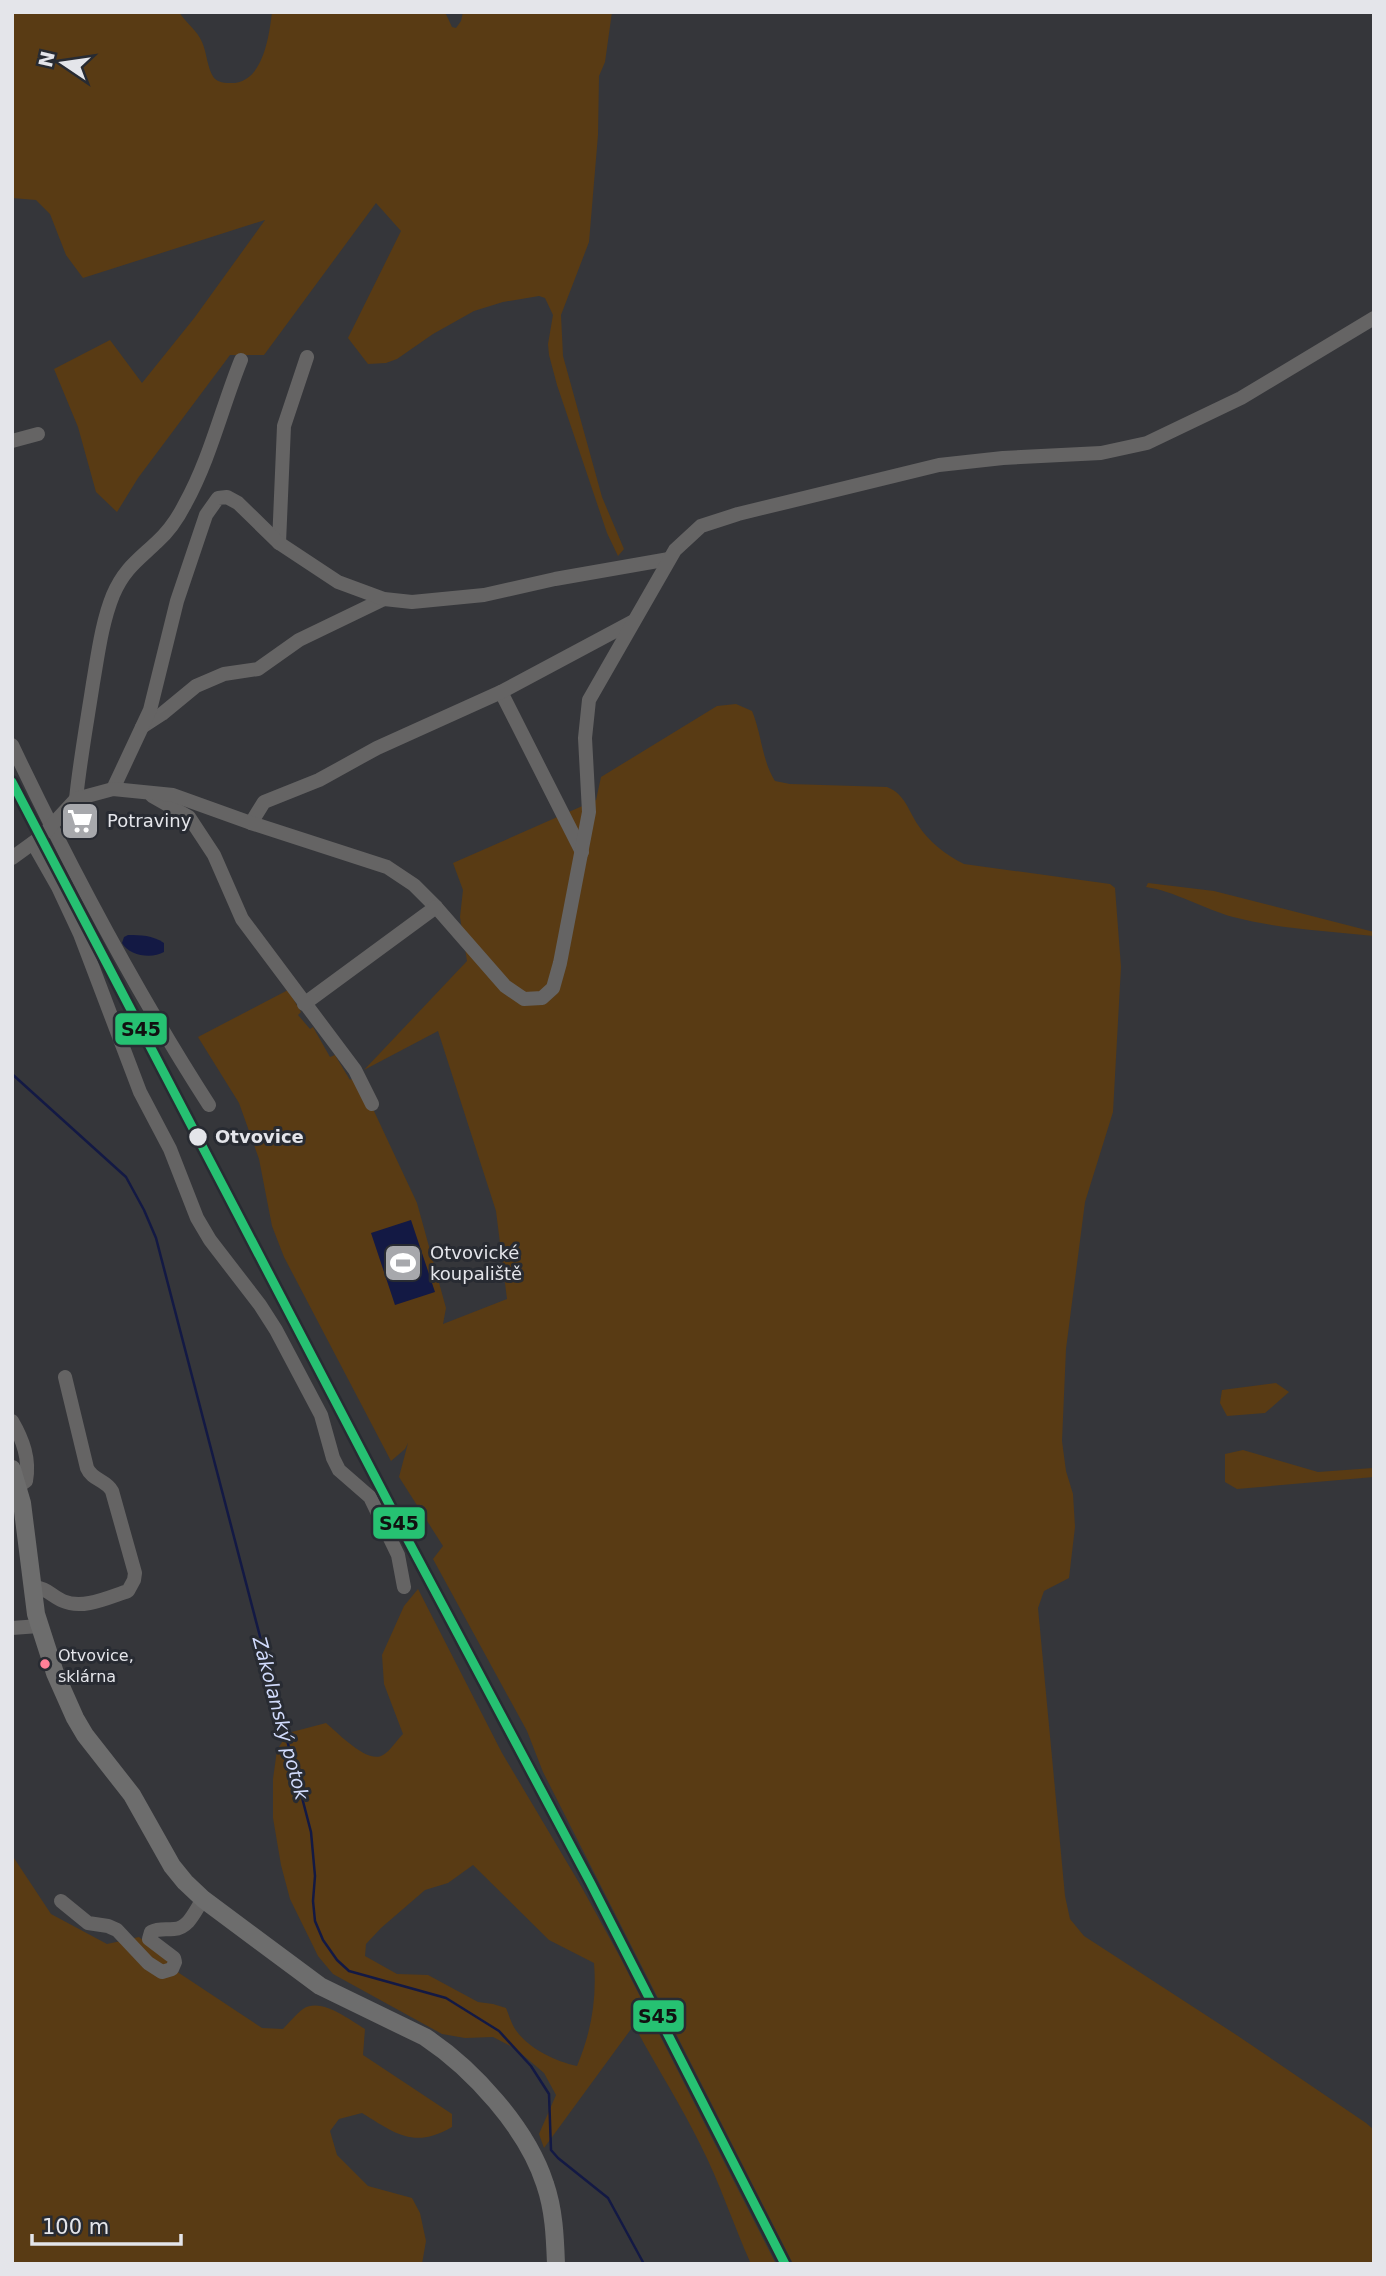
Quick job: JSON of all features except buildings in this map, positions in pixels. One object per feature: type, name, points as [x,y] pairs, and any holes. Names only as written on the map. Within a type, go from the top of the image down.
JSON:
[{"type":"main road","points":[[12,1469],[26,1528],[39,1626],[60,1684],[85,1735],[132,1795],[172,1866],[203,1899],[320,1986],[425,2036],[460,2064],[484,2088],[509,2118],[540,2169],[553,2216],[555,2264]]},
{"type":"street","points":[[12,858],[51,827],[76,800],[113,789],[173,795],[387,867],[414,885],[436,907],[505,986],[524,999],[542,998],[552,988],[561,963],[589,812],[585,738],[589,699],[669,559],[701,526],[738,513],[939,465],[1003,458],[1101,453],[1147,443],[1241,398],[1374,318]]},
{"type":"street","points":[[279,543],[284,426],[307,357]]},
{"type":"street","points":[[76,800],[100,646],[113,594],[131,564],[158,542],[186,503],[241,360]]},
{"type":"street","points":[[12,441],[38,434]]},
{"type":"street","points":[[113,789],[150,710],[181,588],[206,515],[218,498],[227,497],[238,503],[279,543],[338,582],[384,599],[412,602],[484,595],[555,579],[669,559]]},
{"type":"street","points":[[142,727],[196,686],[224,674],[258,669],[299,640],[384,599]]},
{"type":"street","points":[[251,823],[264,802],[318,780],[377,748],[501,692],[633,622]]},
{"type":"street","points":[[501,692],[582,852]]},
{"type":"street","points":[[12,745],[51,827],[126,968],[170,1045],[209,1105]]},
{"type":"street","points":[[148,793],[189,817],[214,855],[242,919],[355,1070],[372,1104]]},
{"type":"street","points":[[33,843],[80,934],[140,1092],[170,1149],[197,1218],[276,1330],[321,1415],[339,1470],[370,1497],[398,1555],[404,1587]]},
{"type":"street","points":[[304,1004],[436,907]]},
{"type":"street","points":[[33,1587],[44,1589],[68,1603],[80,1604],[128,1591],[134,1580],[135,1573],[112,1491],[105,1482],[90,1475],[87,1468],[65,1377]]},
{"type":"street","points":[[12,1421],[21,1438],[28,1470],[26,1481],[18,1486]]},
{"type":"street","points":[[12,1628],[39,1626]]},
{"type":"street","points":[[61,1901],[88,1923],[117,1930],[148,1963],[162,1972],[172,1969],[174,1958],[149,1939],[151,1932],[159,1929],[174,1930],[186,1924],[203,1899]]},
{"type":"shaded area","points":[[12,12],[179,12],[200,38],[214,78],[229,83],[240,82],[257,68],[266,46],[272,12],[445,12],[452,27],[456,28],[463,12],[612,12],[605,62],[599,76],[598,135],[589,242],[561,315],[563,356],[602,497],[624,549],[618,556],[607,533],[557,385],[548,344],[553,315],[545,298],[539,296],[503,302],[474,311],[433,334],[397,359],[386,363],[368,364],[348,338],[401,231],[376,203],[264,355],[230,355],[138,478],[117,512],[96,492],[78,427],[54,369],[110,340],[142,383],[195,317],[265,220],[83,278],[66,255],[50,214],[36,200],[12,198]]},
{"type":"shaded area","points":[[736,704],[752,711],[767,765],[775,781],[790,784],[887,787],[902,798],[922,831],[933,842],[964,864],[1110,884],[1115,888],[1121,967],[1113,1112],[1085,1202],[1066,1349],[1062,1441],[1066,1471],[1073,1494],[1075,1527],[1069,1578],[1044,1591],[1038,1608],[1065,1896],[1070,1919],[1084,1936],[1238,2036],[1374,2130],[1374,2264],[793,2264],[543,1772],[527,1731],[433,1559],[443,1546],[399,1477],[408,1443],[391,1461],[284,1257],[272,1226],[259,1159],[239,1103],[198,1037],[288,990],[301,1012],[298,1015],[310,1029],[313,1027],[330,1057],[335,1055],[350,1080],[354,1077],[366,1094],[417,1203],[446,1308],[443,1324],[507,1299],[496,1211],[438,1031],[364,1070],[467,961],[460,917],[463,890],[453,863],[596,800],[601,777],[717,706]]},
{"type":"shaded area","points":[[1148,883],[1214,891],[1374,932],[1374,936],[1250,921],[1146,887]]},
{"type":"shaded area","points":[[128,935],[160,940],[164,943],[164,952],[147,956],[130,951],[122,943]]},
{"type":"shaded area","name":"Otvovické koupaliště","points":[[411,1220],[435,1292],[395,1305],[371,1233]]},
{"type":"shaded area","points":[[1276,1383],[1289,1392],[1265,1413],[1227,1416],[1220,1403],[1222,1390]]},
{"type":"shaded area","points":[[1243,1450],[1318,1472],[1373,1468],[1374,1477],[1237,1489],[1225,1482],[1225,1454]]},
{"type":"shaded area","points":[[418,1589],[502,1753],[620,1957],[776,2264],[751,2264],[700,2144],[634,2025],[544,2148],[539,2134],[556,2095],[544,2073],[516,2049],[493,2037],[465,2038],[442,2034],[333,1974],[318,1956],[290,1899],[281,1865],[273,1818],[273,1779],[277,1750],[288,1733],[326,1723],[361,1752],[377,1757],[391,1748],[403,1734],[384,1684],[382,1655],[404,1606]],"holes":[[[473,1865],[549,1940],[594,1963],[592,2016],[577,2066],[559,2061],[534,2048],[515,2029],[506,2008],[478,2002],[428,1975],[397,1974],[365,1956],[366,1944],[425,1890],[448,1883]]]},
{"type":"shaded area","points":[[12,1855],[51,1914],[107,1944],[139,1937],[179,1973],[262,2028],[283,2029],[300,2011],[310,2006],[335,2011],[365,2029],[363,2055],[452,2114],[452,2127],[427,2137],[416,2138],[395,2132],[362,2113],[339,2119],[330,2131],[337,2155],[368,2186],[412,2198],[420,2213],[426,2241],[422,2264],[12,2264]]},
{"type":"waterway","name":"Zákolanský potok","points":[[12,1074],[126,1177],[156,1238],[311,1832],[315,1921],[323,1940],[337,1960],[349,1971],[446,1998],[499,2031],[531,2066],[549,2094],[551,2150],[608,2198],[644,2264]]},
{"type":"transit line","name":"S45","points":[[12,782],[410,1544],[590,1882],[785,2264]]},
{"type":"place","name":"Potraviny","points":[[80,821]]},
{"type":"place","name":"Otvovice","points":[[198,1137]]},
{"type":"place","name":"Otvovické koupaliště","points":[[403,1263]]},
{"type":"place","name":"Otvovice, sklárna","points":[[45,1664]]}]
